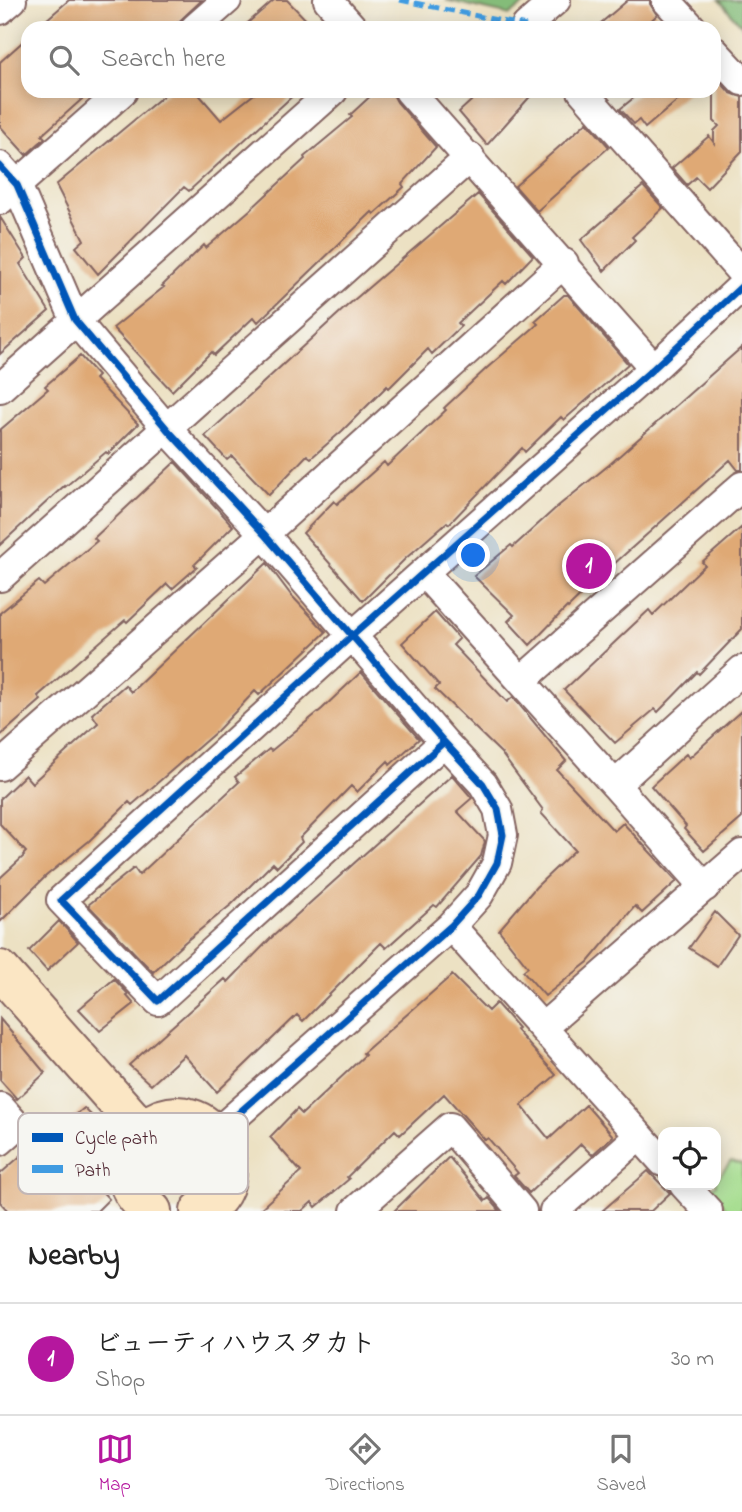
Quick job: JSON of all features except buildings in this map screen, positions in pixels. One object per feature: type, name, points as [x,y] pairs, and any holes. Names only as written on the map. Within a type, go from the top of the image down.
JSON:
[{"type":"street","points":[[0,10],[12,0]]},
{"type":"street","points":[[203,21],[227,0]]},
{"type":"street","points":[[328,0],[347,21]]},
{"type":"street","points":[[532,21],[556,0]]},
{"type":"street","points":[[666,0],[686,21]]},
{"type":"street","points":[[721,58],[742,81]]},
{"type":"street","points":[[115,98],[5,184],[75,320],[167,429],[264,534],[483,784],[498,809],[503,835],[497,863],[479,895],[451,926],[239,1113]]},
{"type":"street","points":[[0,388],[324,98]]},
{"type":"street","points":[[415,98],[654,368]]},
{"type":"street","points":[[588,98],[742,273]]},
{"type":"street","points":[[0,578],[470,157]]},
{"type":"street","points":[[0,766],[264,534],[564,263]]},
{"type":"street","points":[[444,742],[158,1001],[61,900],[742,286]]},
{"type":"street","points":[[521,681],[742,486]]},
{"type":"street","points":[[424,573],[705,887]]},
{"type":"street","points":[[615,785],[742,670]]},
{"type":"street","points":[[542,1027],[742,853]]},
{"type":"street","points":[[451,926],[658,1157]]},
{"type":"street","points":[[0,970],[127,1113]]},
{"type":"street","points":[[0,1107],[17,1126],[0,1141]]},
{"type":"street","points":[[355,1211],[450,1126],[522,1211]]},
{"type":"street","points":[[554,1211],[639,1136]]},
{"type":"street","points":[[689,1190],[708,1211]]},
{"type":"street","points":[[134,1194],[143,1209]]},
{"type":"street","points":[[200,1211],[219,1194]]},
{"type":"green space","points":[[445,0],[530,0],[510,15]]},
{"type":"green space","points":[[719,0],[742,0],[742,26]]},
{"type":"green space","points":[[731,1161],[742,1164],[742,1211],[728,1211],[712,1190],[721,1190],[721,1174]]},
{"type":"marked path","points":[[400,0],[502,21]]},
{"type":"cycle path","points":[[0,166],[17,185],[75,320],[167,429],[264,534],[483,784],[498,809],[503,835],[497,863],[479,895],[451,926],[239,1113]]},
{"type":"cycle path","points":[[444,742],[158,1001],[61,900],[742,286]]},
{"type":"place","name":"ビューティハウスタカト","points":[[589,566]]}]
